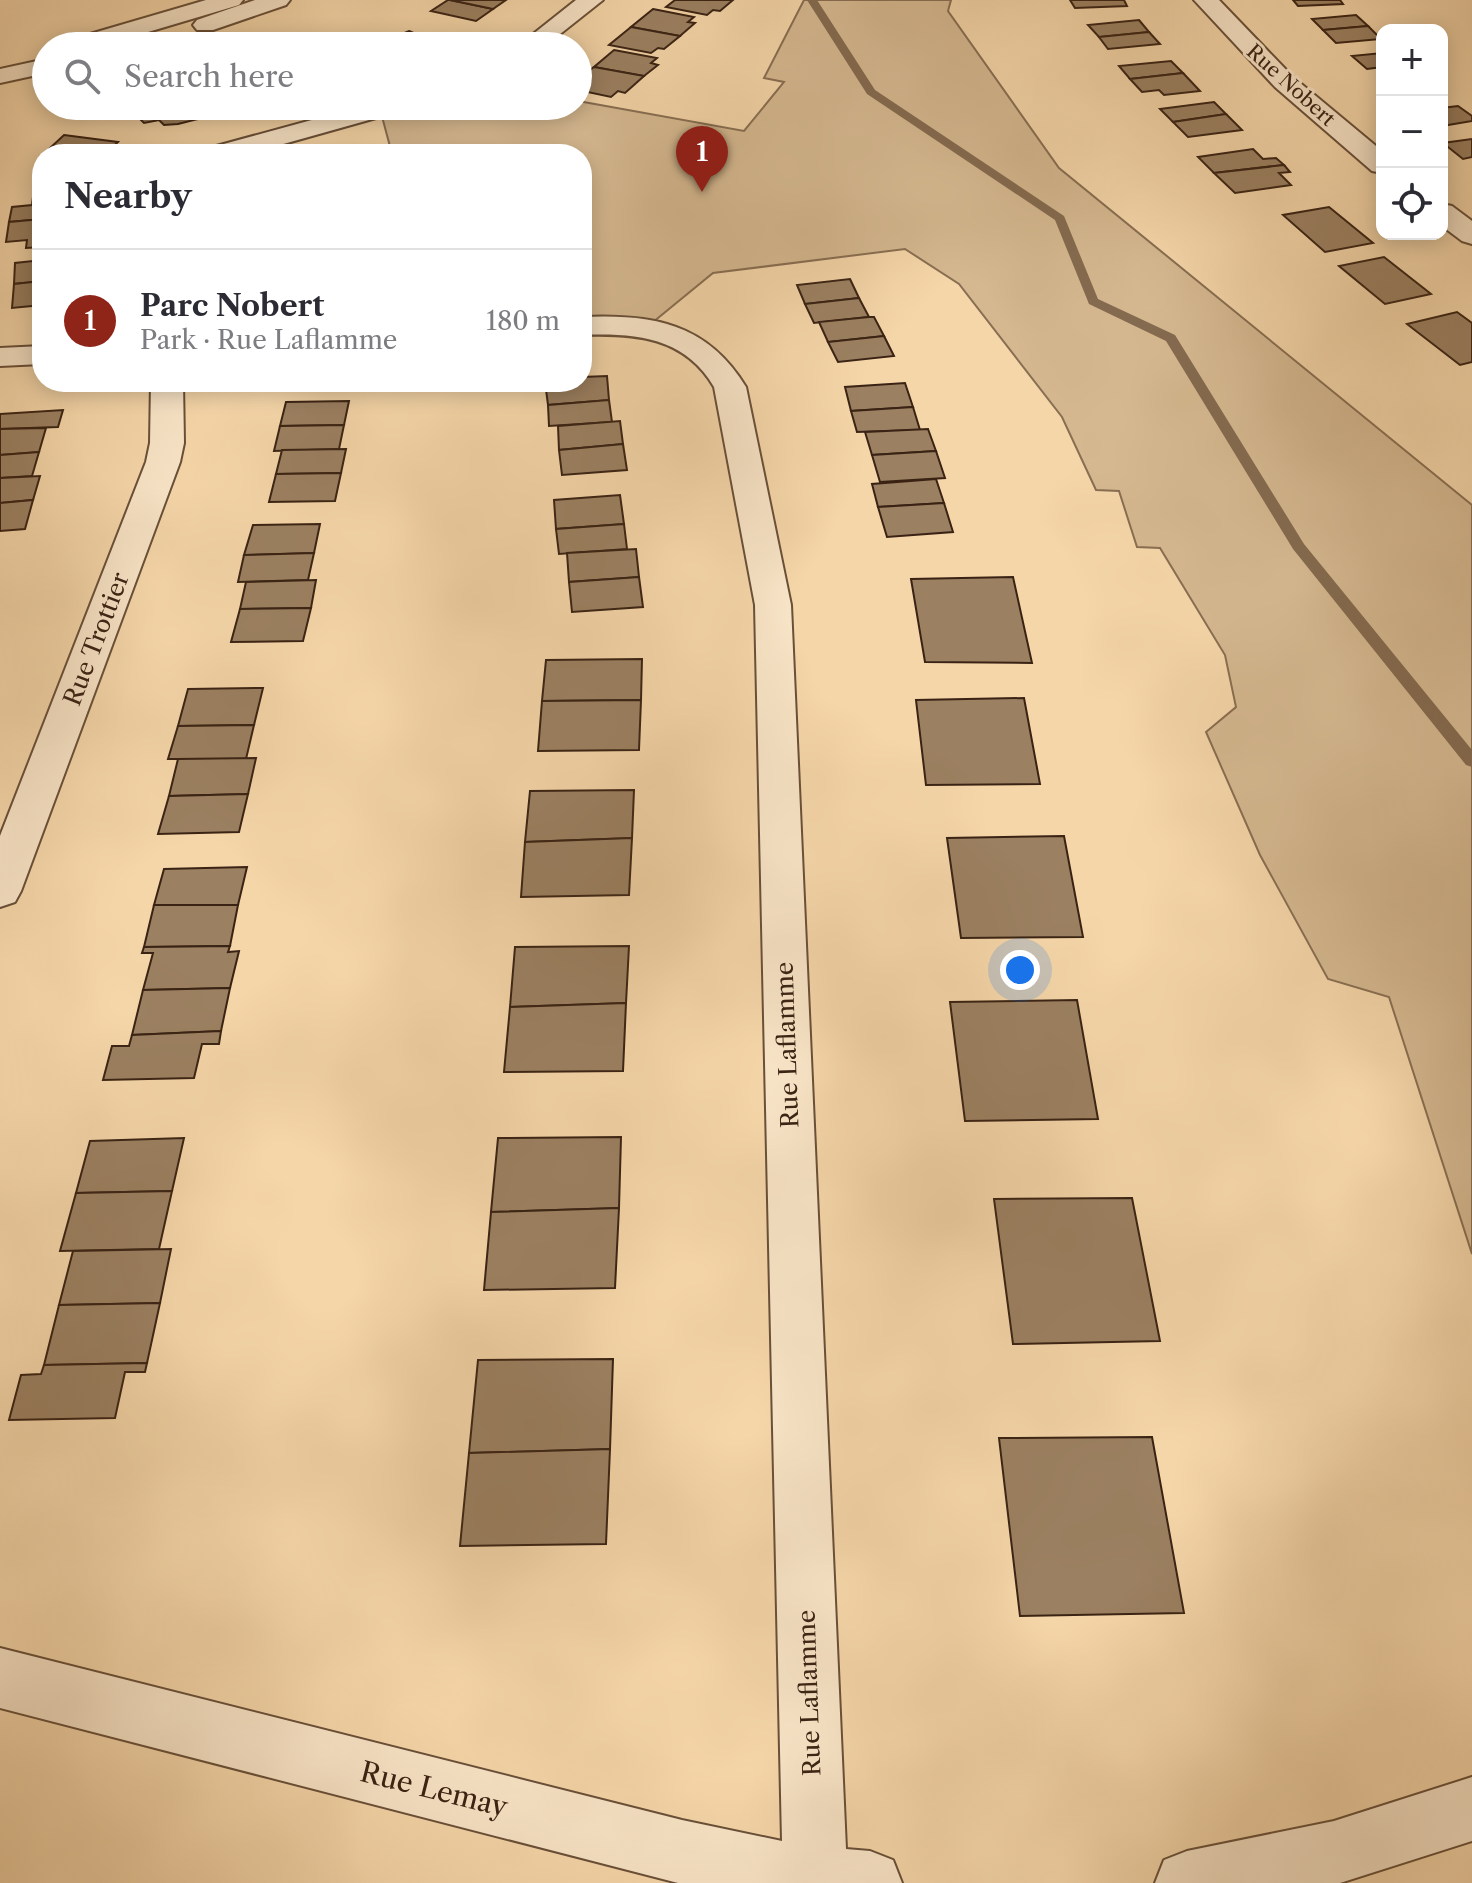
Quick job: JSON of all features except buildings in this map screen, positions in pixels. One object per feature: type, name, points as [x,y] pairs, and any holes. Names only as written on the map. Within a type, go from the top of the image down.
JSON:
[{"type":"street","points":[[122,32],[231,0]]},
{"type":"street","points":[[175,32],[278,0]]},
{"type":"street","points":[[549,32],[591,0]]},
{"type":"street","name":"Rue Nobert","points":[[1206,0],[1284,82],[1376,160]]},
{"type":"street","points":[[0,62],[32,56]]},
{"type":"street","points":[[0,76],[32,69]]},
{"type":"street","points":[[254,144],[341,120]]},
{"type":"street","points":[[1448,217],[1472,235]]},
{"type":"street","name":"Rue Laflamme","points":[[592,325],[647,327],[704,349],[721,367],[730,387],[773,605],[843,1882]]},
{"type":"street","points":[[0,357],[32,355]]},
{"type":"street","name":"Rue Trottier","points":[[0,891],[163,462],[167,443],[167,392]]},
{"type":"street","name":"Rue Lemay","points":[[0,1678],[682,1852],[843,1882]]},
{"type":"street","points":[[1187,1883],[1334,1853],[1472,1809]]},
{"type":"shaded area","points":[[804,0],[951,0],[948,11],[1059,168],[1472,505],[1472,1254],[1389,997],[1328,979],[1260,855],[1206,732],[1236,707],[1225,655],[1160,548],[1137,547],[1119,491],[1096,490],[1062,417],[959,284],[905,249],[713,273],[647,327],[592,326],[592,144],[389,144],[383,120],[592,120],[592,104],[744,131],[784,82],[764,78]]},
{"type":"waterway","points":[[812,0],[871,92],[1060,218],[1093,301],[1171,338],[1298,546],[1472,761]]},
{"type":"place","name":"Parc Nobert","points":[[702,192]]}]
